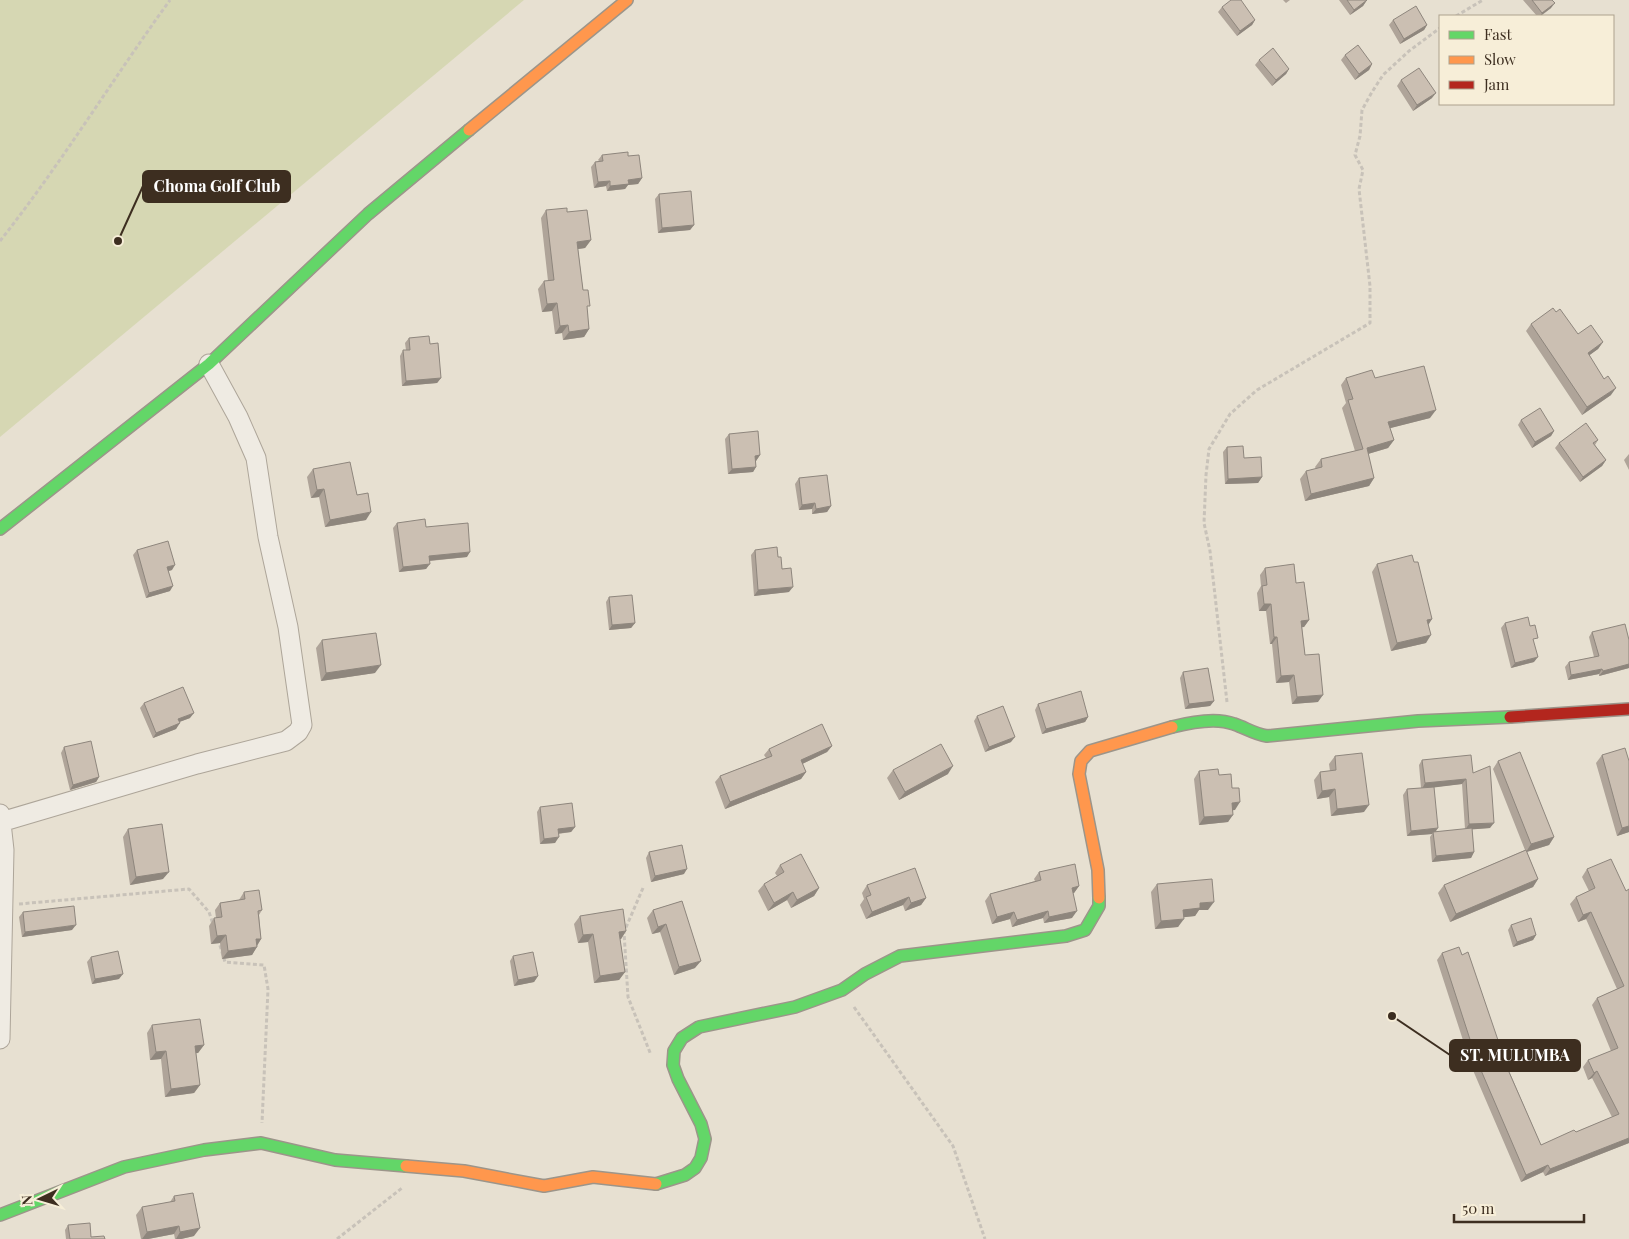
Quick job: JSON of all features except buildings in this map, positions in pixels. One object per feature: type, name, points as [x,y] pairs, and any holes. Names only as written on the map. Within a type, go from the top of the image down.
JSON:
[{"type":"street","points":[[0,530],[209,364],[368,214],[626,0]]},
{"type":"street","points":[[1,822],[197,764],[286,741],[298,732],[302,725],[288,627],[268,537],[256,458],[238,416],[209,364]]},
{"type":"street","points":[[0,1215],[124,1167],[212,1149],[261,1143],[335,1160],[464,1171],[544,1186],[555,1186],[594,1177],[637,1184],[660,1184],[692,1172],[699,1163],[705,1141],[700,1121],[677,1083],[673,1071],[678,1044],[688,1032],[699,1027],[795,1007],[842,990],[865,974],[900,956],[1066,936],[1085,930],[1099,906],[1098,870],[1079,774],[1079,764],[1084,756],[1090,752],[1148,734],[1192,724],[1230,722],[1253,735],[1267,736],[1418,721],[1586,713],[1629,709]]},
{"type":"street","points":[[0,814],[4,850],[0,1039]]},
{"type":"path","points":[[0,241],[38,194],[123,66],[170,0]]},
{"type":"path","points":[[1458,15],[1483,0]]},
{"type":"path","points":[[1230,722],[1210,550],[1204,523],[1209,450],[1230,414],[1257,390],[1370,323],[1370,286],[1360,189],[1363,170],[1354,156],[1360,136],[1362,110],[1383,75],[1409,51],[1439,29]]},
{"type":"path","points":[[643,888],[624,932],[628,998],[652,1057]]},
{"type":"path","points":[[3,906],[189,889],[209,912],[214,928]]},
{"type":"path","points":[[217,936],[224,962],[264,965],[268,989],[261,1143]]},
{"type":"path","points":[[842,990],[953,1146],[985,1239]]},
{"type":"path","points":[[337,1239],[404,1187]]},
{"type":"green space","points":[[0,0],[524,0],[0,437]]},
{"type":"traffic: fast","points":[[0,529],[209,364],[368,214],[469,130]]},
{"type":"traffic: fast","points":[[1172,727],[1195,722],[1219,721],[1234,724],[1267,736],[1418,721],[1510,717]]},
{"type":"traffic: fast","points":[[656,1184],[685,1175],[695,1168],[701,1158],[705,1139],[701,1124],[673,1065],[674,1051],[682,1038],[699,1027],[795,1007],[842,990],[865,974],[900,956],[1066,936],[1085,930],[1099,906],[1099,898]]},
{"type":"traffic: fast","points":[[0,1215],[124,1167],[204,1150],[261,1143],[335,1160],[406,1166]]},
{"type":"traffic: slow","points":[[469,130],[627,0]]},
{"type":"traffic: slow","points":[[1099,898],[1098,870],[1079,774],[1081,761],[1090,751],[1172,727]]},
{"type":"traffic: slow","points":[[406,1166],[464,1171],[544,1186],[593,1177],[656,1184]]},
{"type":"traffic: jam","points":[[1510,717],[1629,709]]},
{"type":"place","name":"Choma Golf Club","points":[[118,241]]},
{"type":"place","name":"ST. MULUMBA","points":[[1392,1016]]}]
